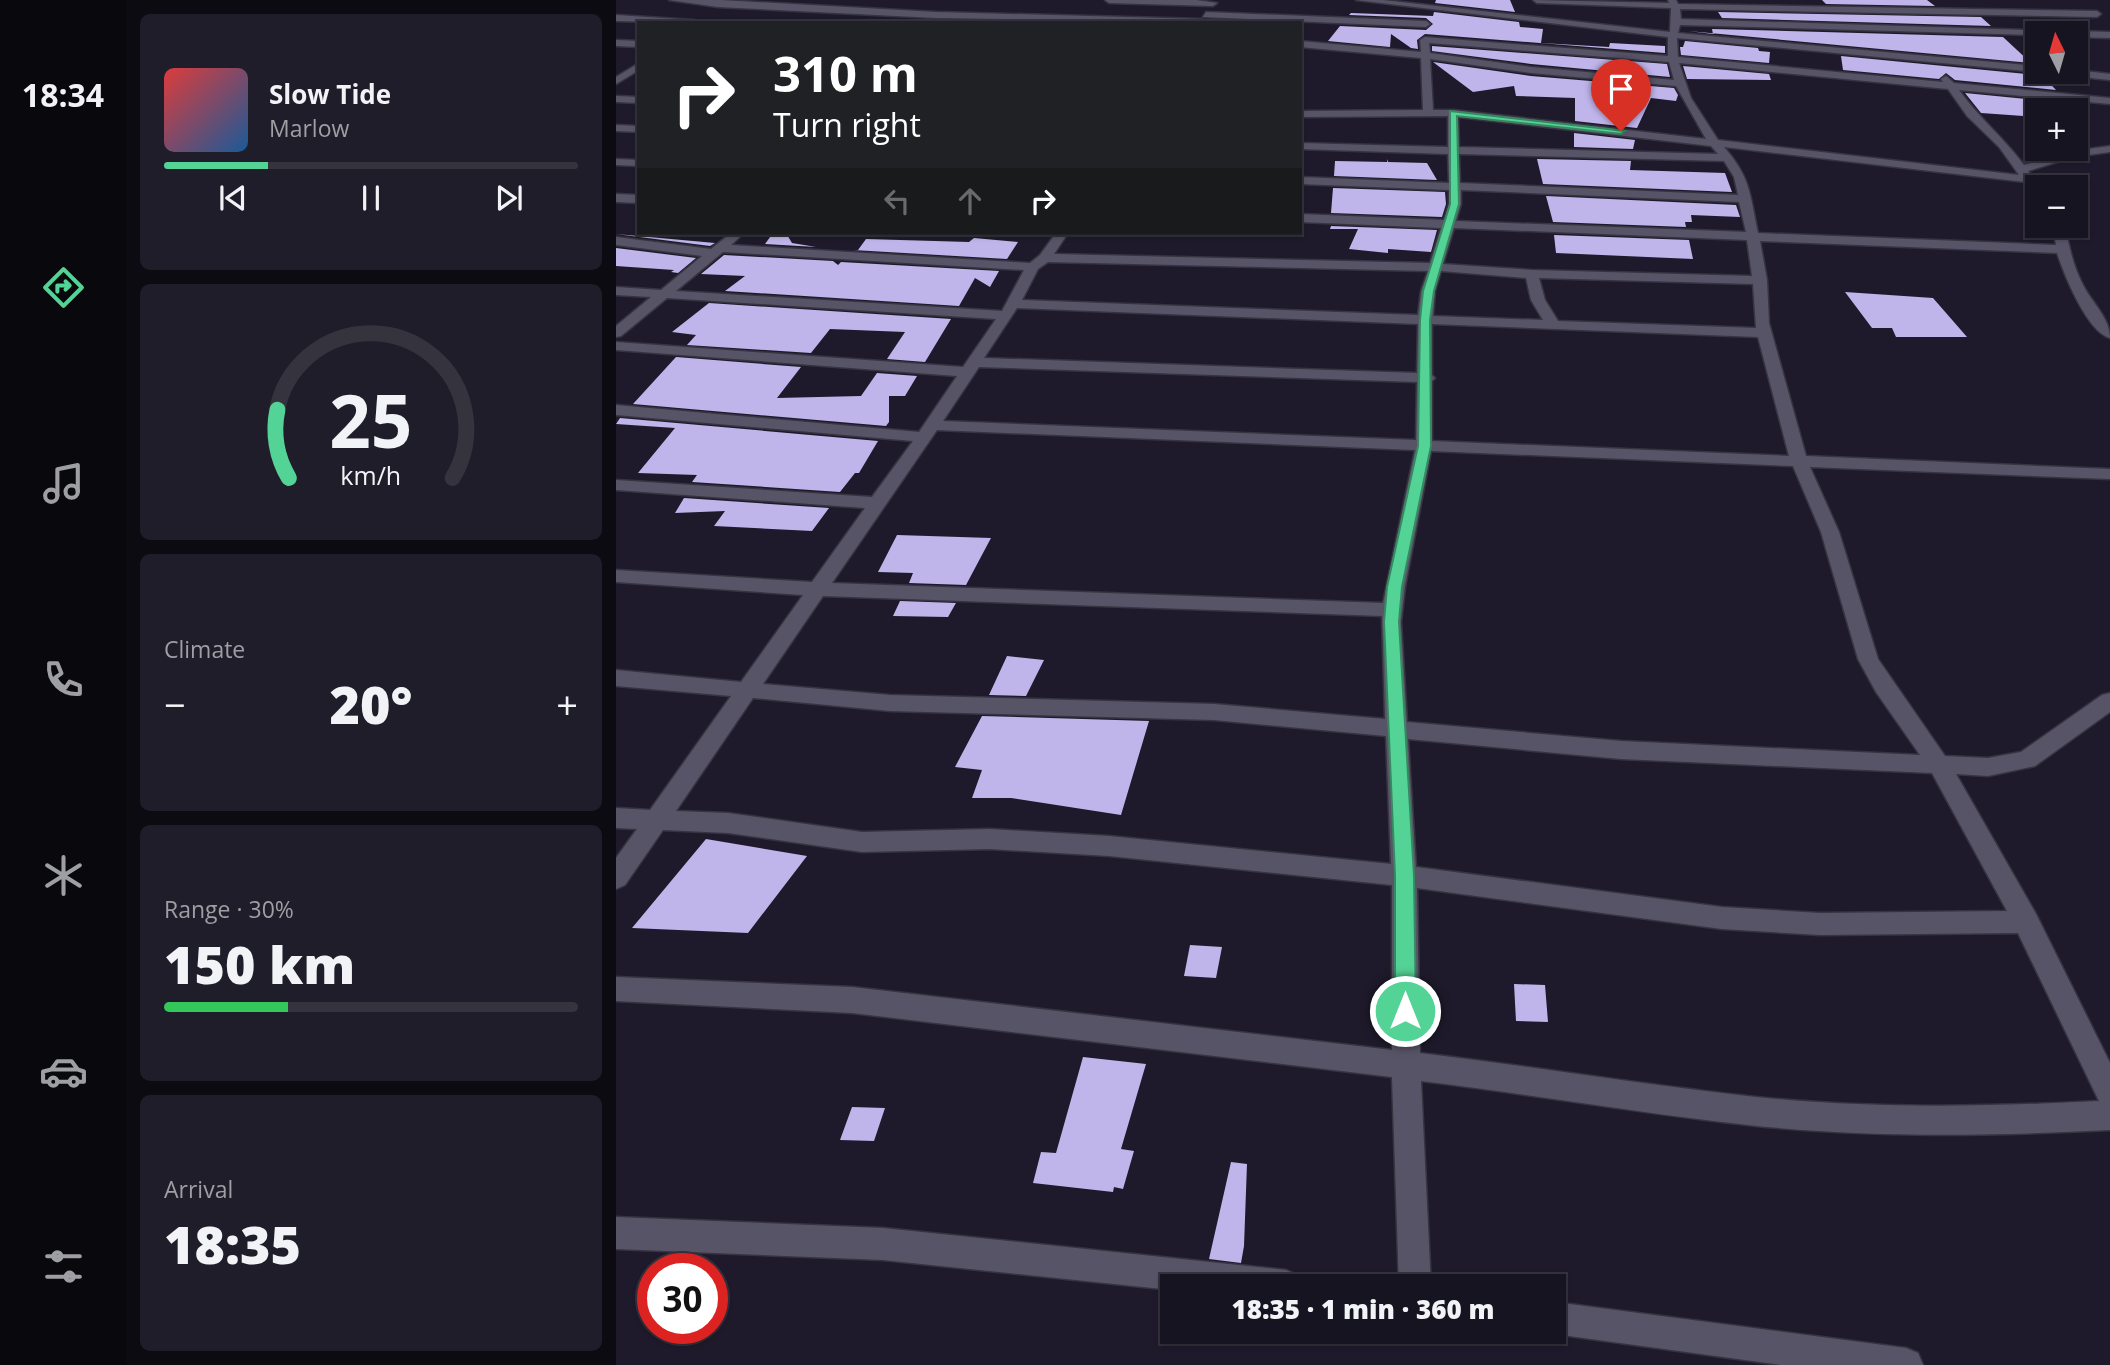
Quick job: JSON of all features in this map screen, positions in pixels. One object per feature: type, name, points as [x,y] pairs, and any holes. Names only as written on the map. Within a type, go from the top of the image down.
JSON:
[{"type":"street","points":[[673,0],[969,15],[1259,21]]},
{"type":"street","points":[[1109,0],[1214,2]]},
{"type":"street","points":[[1360,0],[1428,5],[1675,35],[2025,68]]},
{"type":"street","points":[[1537,0],[2101,16],[2077,0]]},
{"type":"street","points":[[1879,0],[1913,40]]},
{"type":"street","points":[[698,21],[720,2]]},
{"type":"street","points":[[1203,20],[1214,2]]},
{"type":"street","points":[[1673,3],[1678,22],[1672,42],[1673,61],[1679,83],[1714,143],[1740,177],[1760,280],[1765,333],[1799,460],[1830,532],[1868,659],[1877,678],[1938,766],[2027,922],[2110,1093]]},
{"type":"street","points":[[1428,5],[1424,55],[1428,112]]},
{"type":"street","points":[[616,18],[664,21]]},
{"type":"street","points":[[1302,22],[1426,24]]},
{"type":"street","points":[[1678,22],[2025,32]]},
{"type":"street","points":[[2088,34],[2110,35]]},
{"type":"street","points":[[1425,40],[2110,101]]},
{"type":"street","points":[[616,43],[637,44]]},
{"type":"street","points":[[1302,44],[1424,55],[1531,70],[1679,83]]},
{"type":"street","points":[[1920,49],[1971,114],[2003,145],[2025,176]]},
{"type":"street","points":[[616,69],[635,71]]},
{"type":"street","points":[[616,81],[635,71]]},
{"type":"street","points":[[2088,75],[2110,77]]},
{"type":"street","points":[[616,99],[637,100]]},
{"type":"street","points":[[1415,1274],[1406,1065],[1404,876],[1395,729],[1392,610],[1424,446],[1427,378],[1425,320],[1428,291],[1450,224],[1455,186],[1453,113]]},
{"type":"street","points":[[1302,114],[1453,113],[2023,174],[2073,154],[2110,149]]},
{"type":"street","points":[[616,128],[637,129]]},
{"type":"street","points":[[1302,146],[1727,158]]},
{"type":"street","points":[[616,162],[637,163]]},
{"type":"street","points":[[1302,180],[1744,199]]},
{"type":"street","points":[[616,198],[637,199]]},
{"type":"street","points":[[1302,218],[2061,249]]},
{"type":"street","points":[[616,332],[665,295],[735,235]]},
{"type":"street","points":[[616,878],[971,367],[1039,262],[1060,235]]},
{"type":"street","points":[[2060,238],[2061,249],[2078,288],[2108,331]]},
{"type":"street","points":[[616,241],[716,250],[1039,262],[1436,267],[1532,274],[1760,280]]},
{"type":"street","points":[[1532,274],[1538,305],[1552,323]]},
{"type":"street","points":[[616,291],[1009,310],[1552,323],[1765,333]]},
{"type":"street","points":[[616,346],[971,367],[1427,378]]},
{"type":"street","points":[[616,410],[927,431],[1424,446],[2110,474]]},
{"type":"street","points":[[616,485],[877,503]]},
{"type":"street","points":[[616,576],[817,589],[1392,610]]},
{"type":"street","points":[[616,678],[746,692],[890,703],[1239,714],[1621,750],[1988,767],[2027,760],[2110,701]]},
{"type":"street","points":[[616,818],[728,823],[862,842],[990,839],[1110,846],[1404,876],[1722,918],[1833,924],[2027,922]]},
{"type":"street","points":[[616,989],[852,1000],[1406,1065],[1749,1111],[1843,1117],[2002,1121],[2110,1115]]},
{"type":"street","points":[[616,1233],[883,1244],[1171,1274]]},
{"type":"street","points":[[1566,1320],[1906,1365]]},
{"type":"building","points":[[1436,0],[1510,0],[1515,12],[1435,3]]},
{"type":"building","points":[[1822,0],[1927,0],[1935,6],[1826,4]]},
{"type":"building","points":[[1434,12],[1519,22],[1520,27],[1543,29],[1541,43],[1609,47],[1610,43],[1665,46],[1665,53],[1425,34],[1417,40],[1418,49],[1411,48],[1391,34],[1390,47],[1328,41],[1340,26],[1426,30],[1433,24],[1426,18],[1349,15],[1351,13],[1433,16]]},
{"type":"building","points":[[1718,12],[1981,17],[1991,26],[1722,18]]},
{"type":"building","points":[[1712,29],[2003,37],[2025,57],[2025,62],[1713,33]]},
{"type":"building","points":[[1685,41],[1758,48],[1759,51],[1770,52],[1769,63],[1681,55],[1680,47],[1683,47]]},
{"type":"building","points":[[1432,46],[1667,64],[1670,77],[1531,64],[1432,51]]},
{"type":"building","points":[[1841,56],[2025,74],[2025,84],[2050,84],[2056,90],[1955,80],[1946,73],[1939,79],[1843,70]]},
{"type":"building","points":[[1433,62],[1531,76],[1674,88],[1678,95],[1676,101],[1651,98],[1637,128],[1575,121],[1575,98],[1516,96],[1514,86],[1473,92]]},
{"type":"building","points":[[1683,66],[1769,74],[1771,80],[1687,79]]},
{"type":"building","points":[[1965,93],[2025,99],[2025,116],[1981,113]]},
{"type":"building","points":[[1574,133],[1635,140],[1633,149],[1574,147]]},
{"type":"building","points":[[1388,159],[1388,162],[1427,163],[1437,180],[1334,176],[1335,161],[1387,162]]},
{"type":"building","points":[[1537,159],[1631,161],[1630,170],[1725,173],[1732,192],[1543,184]]},
{"type":"building","points":[[1333,188],[1445,192],[1446,204],[1442,217],[1331,213]]},
{"type":"building","points":[[1546,196],[1736,205],[1740,217],[1691,215],[1692,222],[1685,222],[1686,227],[1553,222]]},
{"type":"building","points":[[1331,226],[1437,230],[1431,252],[1388,249],[1388,253],[1349,249],[1358,229],[1330,229]]},
{"type":"building","points":[[616,234],[715,243],[710,246]]},
{"type":"building","points":[[772,235],[787,235],[792,243],[816,247],[765,244]]},
{"type":"building","points":[[1554,235],[1689,240],[1693,259],[1556,253]]},
{"type":"building","points":[[974,238],[1018,242],[1007,259],[853,250],[858,250],[866,239],[969,242]]},
{"type":"building","points":[[616,248],[696,258],[678,273],[671,272],[674,270],[616,266]]},
{"type":"building","points":[[724,255],[833,261],[838,265],[841,262],[999,271],[990,287],[975,278],[959,306],[725,291],[745,276],[701,274]]},
{"type":"building","points":[[1845,292],[1933,298],[1967,337],[1896,337],[1892,328],[1872,328]]},
{"type":"building","points":[[709,303],[951,319],[925,362],[887,359],[905,332],[830,329],[811,353],[687,345],[696,335],[672,332]]},
{"type":"building","points":[[676,357],[801,367],[777,398],[861,396],[877,373],[917,376],[905,396],[889,396],[889,422],[886,426],[633,404]]},
{"type":"building","points":[[620,418],[878,441],[859,473],[855,473],[840,492],[692,482],[697,475],[638,473],[675,428],[616,424]]},
{"type":"building","points":[[684,498],[829,508],[812,531],[714,526],[725,511],[675,513]]},
{"type":"building","points":[[897,535],[991,538],[966,585],[909,583],[913,573],[878,572]]},
{"type":"building","points":[[900,601],[956,603],[948,617],[893,616]]},
{"type":"building","points":[[1007,656],[1044,660],[1026,696],[989,695]]},
{"type":"building","points":[[982,716],[1149,721],[1121,815],[1011,798],[972,798],[982,770],[955,767]]},
{"type":"building","points":[[706,839],[807,856],[748,933],[632,928]]},
{"type":"building","points":[[1190,945],[1222,947],[1216,978],[1184,976]]},
{"type":"building","points":[[1514,984],[1545,985],[1548,1022],[1516,1021]]},
{"type":"building","points":[[1083,1057],[1146,1064],[1121,1149],[1134,1151],[1123,1189],[1114,1187],[1113,1192],[1033,1183],[1041,1152],[1056,1153]]},
{"type":"building","points":[[852,1107],[885,1108],[874,1141],[840,1140]]},
{"type":"building","points":[[1231,1162],[1247,1164],[1241,1263],[1209,1259]]},
{"type":"route","points":[[1405,1011],[1404,876],[1391,622],[1395,587],[1424,446],[1427,378],[1425,320],[1428,291],[1443,250],[1455,204],[1453,113],[1621,131]]}]
